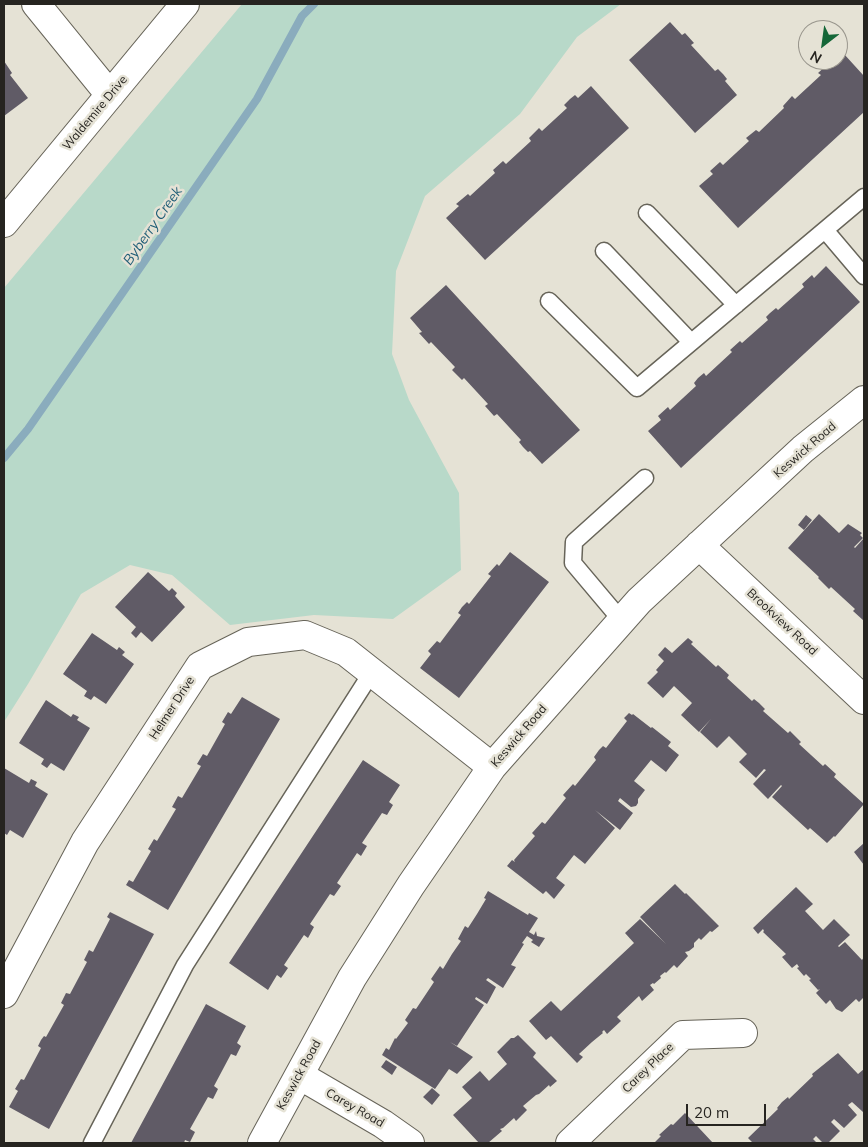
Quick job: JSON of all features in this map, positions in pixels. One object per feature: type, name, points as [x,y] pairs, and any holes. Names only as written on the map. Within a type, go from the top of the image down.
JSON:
[{"type":"street","points":[[36,4],[110,94]]},
{"type":"street","name":"Waldemire Drive","points":[[4,223],[185,4]]},
{"type":"street","name":"Keswick Road","points":[[262,1143],[352,978],[411,885],[492,767],[639,601],[803,449],[864,400]]},
{"type":"street","name":"Brookview Road","points":[[700,545],[864,700]]},
{"type":"street","name":"Helmer Drive","points":[[4,994],[85,842],[200,666],[248,642],[305,635],[346,652],[492,767]]},
{"type":"street","name":"Carey Place","points":[[570,1143],[682,1035],[743,1033]]},
{"type":"street","name":"Carey Road","points":[[299,1075],[383,1124],[410,1143]]},
{"type":"lane","points":[[549,301],[637,388],[864,197]]},
{"type":"lane","points":[[647,213],[736,305]]},
{"type":"lane","points":[[825,230],[864,276]]},
{"type":"lane","points":[[604,251],[691,342]]},
{"type":"lane","points":[[621,620],[573,562],[574,542],[645,478]]},
{"type":"lane","points":[[92,1143],[185,965],[372,672]]},
{"type":"green space","points":[[242,4],[621,4],[577,37],[520,114],[425,196],[396,271],[392,354],[409,400],[459,493],[461,570],[393,619],[314,615],[230,625],[172,575],[130,565],[81,594],[4,722],[4,288]]},
{"type":"building","points":[[670,22],[682,35],[685,33],[694,43],[691,45],[715,71],[718,69],[723,74],[727,79],[725,81],[737,95],[695,133],[629,60]]},
{"type":"building","points":[[848,58],[864,76],[864,112],[738,228],[699,186],[713,174],[710,171],[720,162],[723,165],[749,141],[746,138],[756,130],[759,132],[784,108],[783,106],[792,96],[795,99],[821,75],[818,73],[821,70],[848,70]]},
{"type":"building","points":[[4,61],[12,73],[10,75],[28,98],[4,116]]},
{"type":"building","points":[[591,86],[629,128],[485,260],[446,218],[459,206],[456,204],[468,194],[470,196],[495,173],[493,170],[503,161],[506,164],[531,141],[529,138],[539,128],[542,131],[567,108],[564,105],[570,99],[575,95],[578,98]]},
{"type":"building","points":[[826,266],[860,302],[681,468],[648,431],[661,420],[658,416],[668,407],[670,410],[696,386],[694,383],[698,378],[704,373],[706,376],[732,352],[730,350],[740,341],[742,343],[768,320],[766,317],[770,313],[776,308],[778,310],[804,287],[802,284],[812,275],[814,278]]},
{"type":"building","points":[[446,285],[580,430],[542,464],[530,451],[528,452],[523,447],[519,442],[521,440],[497,414],[494,416],[485,406],[488,404],[464,378],[462,380],[452,370],[455,367],[431,342],[429,344],[419,333],[422,332],[410,318]]},
{"type":"building","points":[[819,514],[839,533],[848,524],[862,533],[860,535],[863,538],[854,547],[864,538],[864,621],[853,611],[855,609],[831,587],[829,589],[788,548]]},
{"type":"building","points":[[806,515],[812,520],[804,530],[798,525]]},
{"type":"building","points":[[510,552],[549,582],[459,698],[420,668],[431,654],[428,651],[437,641],[440,643],[461,615],[458,613],[462,607],[467,602],[469,604],[491,576],[488,574],[497,564],[499,566]]},
{"type":"building","points":[[148,572],[169,591],[172,588],[177,593],[175,596],[185,607],[152,642],[141,632],[136,638],[131,633],[136,627],[115,607]]},
{"type":"building","points":[[92,633],[117,650],[119,647],[125,652],[122,655],[134,664],[106,704],[94,696],[91,700],[84,696],[87,691],[63,674]]},
{"type":"building","points":[[688,638],[693,642],[691,644],[716,667],[718,665],[729,675],[727,678],[752,701],[754,699],[759,703],[765,709],[763,711],[788,733],[790,731],[801,742],[799,744],[823,766],[825,764],[836,774],[834,777],[864,804],[835,837],[827,843],[810,828],[808,830],[772,797],[781,785],[768,799],[753,784],[766,770],[764,769],[756,778],[739,762],[747,754],[729,736],[717,748],[700,732],[711,719],[699,732],[681,715],[692,703],[674,686],[663,698],[647,683],[658,672],[656,670],[664,661],[658,655],[665,647],[672,653]]},
{"type":"building","points":[[242,697],[280,719],[168,910],[126,885],[129,880],[133,882],[151,851],[148,849],[154,839],[157,841],[176,809],[172,807],[178,796],[182,798],[201,766],[197,764],[203,754],[207,756],[225,724],[222,722],[228,712],[231,714]]},
{"type":"building","points":[[46,700],[71,717],[73,714],[79,717],[77,720],[90,728],[64,771],[51,763],[47,768],[41,764],[44,759],[19,743]]},
{"type":"building","points":[[629,713],[652,727],[671,742],[668,746],[679,755],[666,772],[651,760],[634,781],[645,790],[638,799],[636,806],[631,807],[620,798],[618,801],[633,813],[620,830],[595,810],[615,828],[585,864],[574,855],[556,878],[565,885],[554,899],[546,891],[543,894],[507,866],[512,860],[515,862],[514,860],[535,836],[532,833],[542,822],[545,824],[566,798],[563,795],[573,784],[575,786],[596,760],[594,757],[599,750],[603,746],[606,748],[627,721],[624,718]]},
{"type":"building","points":[[363,760],[400,785],[389,802],[393,805],[387,815],[382,813],[362,843],[367,846],[361,856],[357,853],[337,883],[341,886],[334,896],[330,894],[310,924],[314,927],[308,938],[304,935],[284,965],[288,968],[281,978],[277,975],[268,990],[229,963]]},
{"type":"building","points":[[4,768],[29,783],[31,779],[37,782],[35,786],[48,794],[23,838],[10,830],[7,835],[4,833]]},
{"type":"building","points":[[864,843],[864,865],[854,852]]},
{"type":"building","points":[[675,884],[719,926],[712,932],[710,931],[701,940],[699,938],[694,943],[694,947],[685,952],[688,956],[677,968],[674,965],[660,976],[661,978],[654,984],[650,985],[654,990],[642,1001],[639,996],[617,1017],[621,1021],[607,1034],[604,1030],[579,1054],[583,1057],[577,1063],[551,1036],[546,1040],[529,1021],[551,1001],[561,1011],[634,943],[625,933],[640,919],[666,944],[640,917]]},
{"type":"building","points":[[796,887],[813,904],[805,911],[823,930],[834,919],[850,935],[838,946],[845,942],[862,960],[864,957],[864,997],[859,1002],[856,999],[842,1012],[836,1009],[830,1000],[826,1004],[816,993],[820,989],[818,990],[806,974],[804,976],[797,968],[799,967],[797,964],[792,968],[782,957],[786,954],[763,932],[763,929],[758,934],[753,928]]},
{"type":"building","points":[[488,891],[528,915],[529,913],[538,918],[529,932],[534,935],[536,931],[537,936],[545,938],[539,947],[531,942],[533,940],[527,936],[511,965],[516,967],[503,988],[488,978],[486,980],[496,987],[487,1004],[476,997],[475,999],[484,1005],[457,1046],[450,1042],[473,1057],[457,1074],[449,1069],[435,1089],[382,1055],[386,1048],[389,1050],[395,1038],[408,1023],[405,1020],[413,1008],[416,1009],[434,982],[431,979],[440,966],[443,969],[461,941],[458,939],[465,926],[468,928],[486,899],[484,898]]},
{"type":"building","points":[[110,912],[154,934],[49,1129],[9,1107],[18,1091],[15,1089],[21,1079],[24,1080],[41,1048],[38,1046],[41,1040],[44,1036],[46,1037],[64,1005],[61,1003],[66,993],[70,994],[87,962],[84,960],[89,950],[93,952],[110,919],[107,917]]},
{"type":"building","points":[[206,1004],[246,1026],[237,1043],[241,1046],[236,1056],[231,1054],[214,1086],[218,1089],[213,1099],[208,1097],[190,1129],[195,1132],[190,1142],[185,1140],[184,1143],[131,1143]]},
{"type":"building","points":[[518,1035],[536,1053],[533,1057],[557,1081],[550,1087],[549,1085],[523,1106],[527,1110],[516,1121],[514,1118],[500,1129],[502,1131],[488,1143],[479,1143],[453,1115],[472,1098],[462,1087],[480,1071],[489,1081],[507,1064],[497,1052],[511,1038]]},
{"type":"building","points":[[838,1053],[858,1074],[864,1069],[863,1112],[852,1102],[848,1105],[857,1115],[844,1128],[834,1119],[831,1122],[840,1131],[828,1143],[823,1143],[816,1136],[813,1139],[817,1143],[753,1143],[748,1138],[778,1109],[782,1102],[788,1097],[789,1099],[813,1076],[812,1074]]},
{"type":"building","points":[[386,1060],[397,1067],[392,1075],[381,1067]]},
{"type":"building","points":[[432,1088],[440,1095],[432,1105],[423,1097]]},
{"type":"building","points":[[685,1113],[713,1143],[654,1143],[661,1136],[659,1135]]},
{"type":"waterway","name":"Byberry Creek","points":[[4,458],[28,429],[257,99],[302,16],[314,4]]}]
